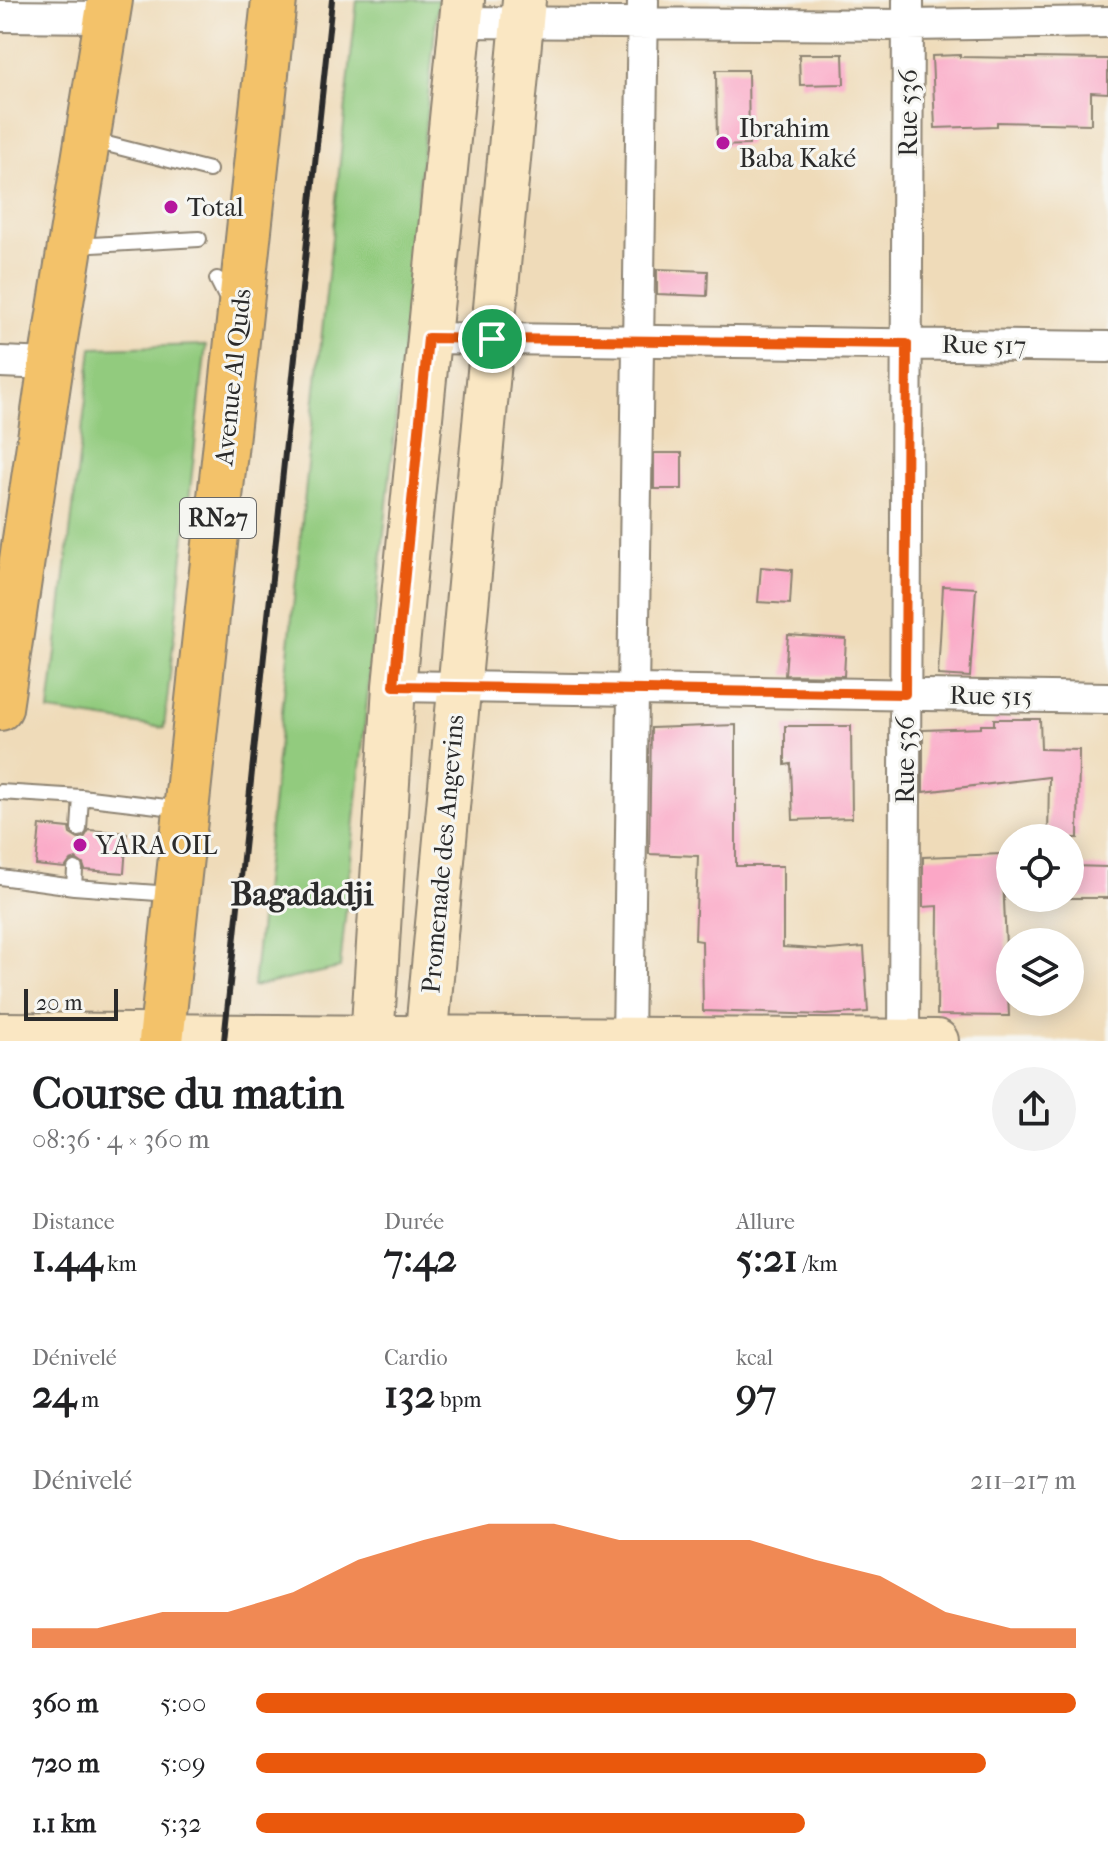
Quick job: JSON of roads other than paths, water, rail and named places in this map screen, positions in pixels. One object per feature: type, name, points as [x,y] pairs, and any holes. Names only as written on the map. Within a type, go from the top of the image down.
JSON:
[{"type":"main road","name":"Avenue Al Quds","points":[[161,1038],[239,321],[254,114],[274,0]]},
{"type":"main road","points":[[0,708],[108,8]]},
{"type":"street","points":[[0,16],[108,8]]},
{"type":"street","points":[[372,1039],[394,686],[462,11],[908,13],[1108,22]]},
{"type":"street","name":"Promenade des Angevins","points":[[426,1040],[523,11]]},
{"type":"street","points":[[628,1040],[642,11]]},
{"type":"street","name":"Rue 536","points":[[904,1041],[908,13]]},
{"type":"street","name":"Rue 517","points":[[428,338],[1108,347]]},
{"type":"street","points":[[0,362],[51,364]]},
{"type":"street","name":"Rue 515","points":[[394,686],[1108,698]]},
{"type":"street","points":[[0,1034],[426,1040],[937,1041]]},
{"type":"lane","points":[[87,139],[209,170]]},
{"type":"lane","points":[[70,247],[199,239]]},
{"type":"lane","points":[[217,279],[239,321]]},
{"type":"lane","points":[[0,792],[81,797],[186,810]]},
{"type":"lane","points":[[79,829],[81,797]]},
{"type":"lane","points":[[74,887],[75,869]]},
{"type":"lane","points":[[0,877],[74,887],[177,895]]},
{"type":"railway","points":[[224,1041],[332,0]]},
{"type":"place","name":"Ibrahim Baba Kaké","points":[[723,143]]},
{"type":"place","name":"Total","points":[[171,207]]},
{"type":"place","name":"YARA OIL","points":[[80,845]]},
{"type":"district","name":"Bagadadji","points":[[302,894]]}]
